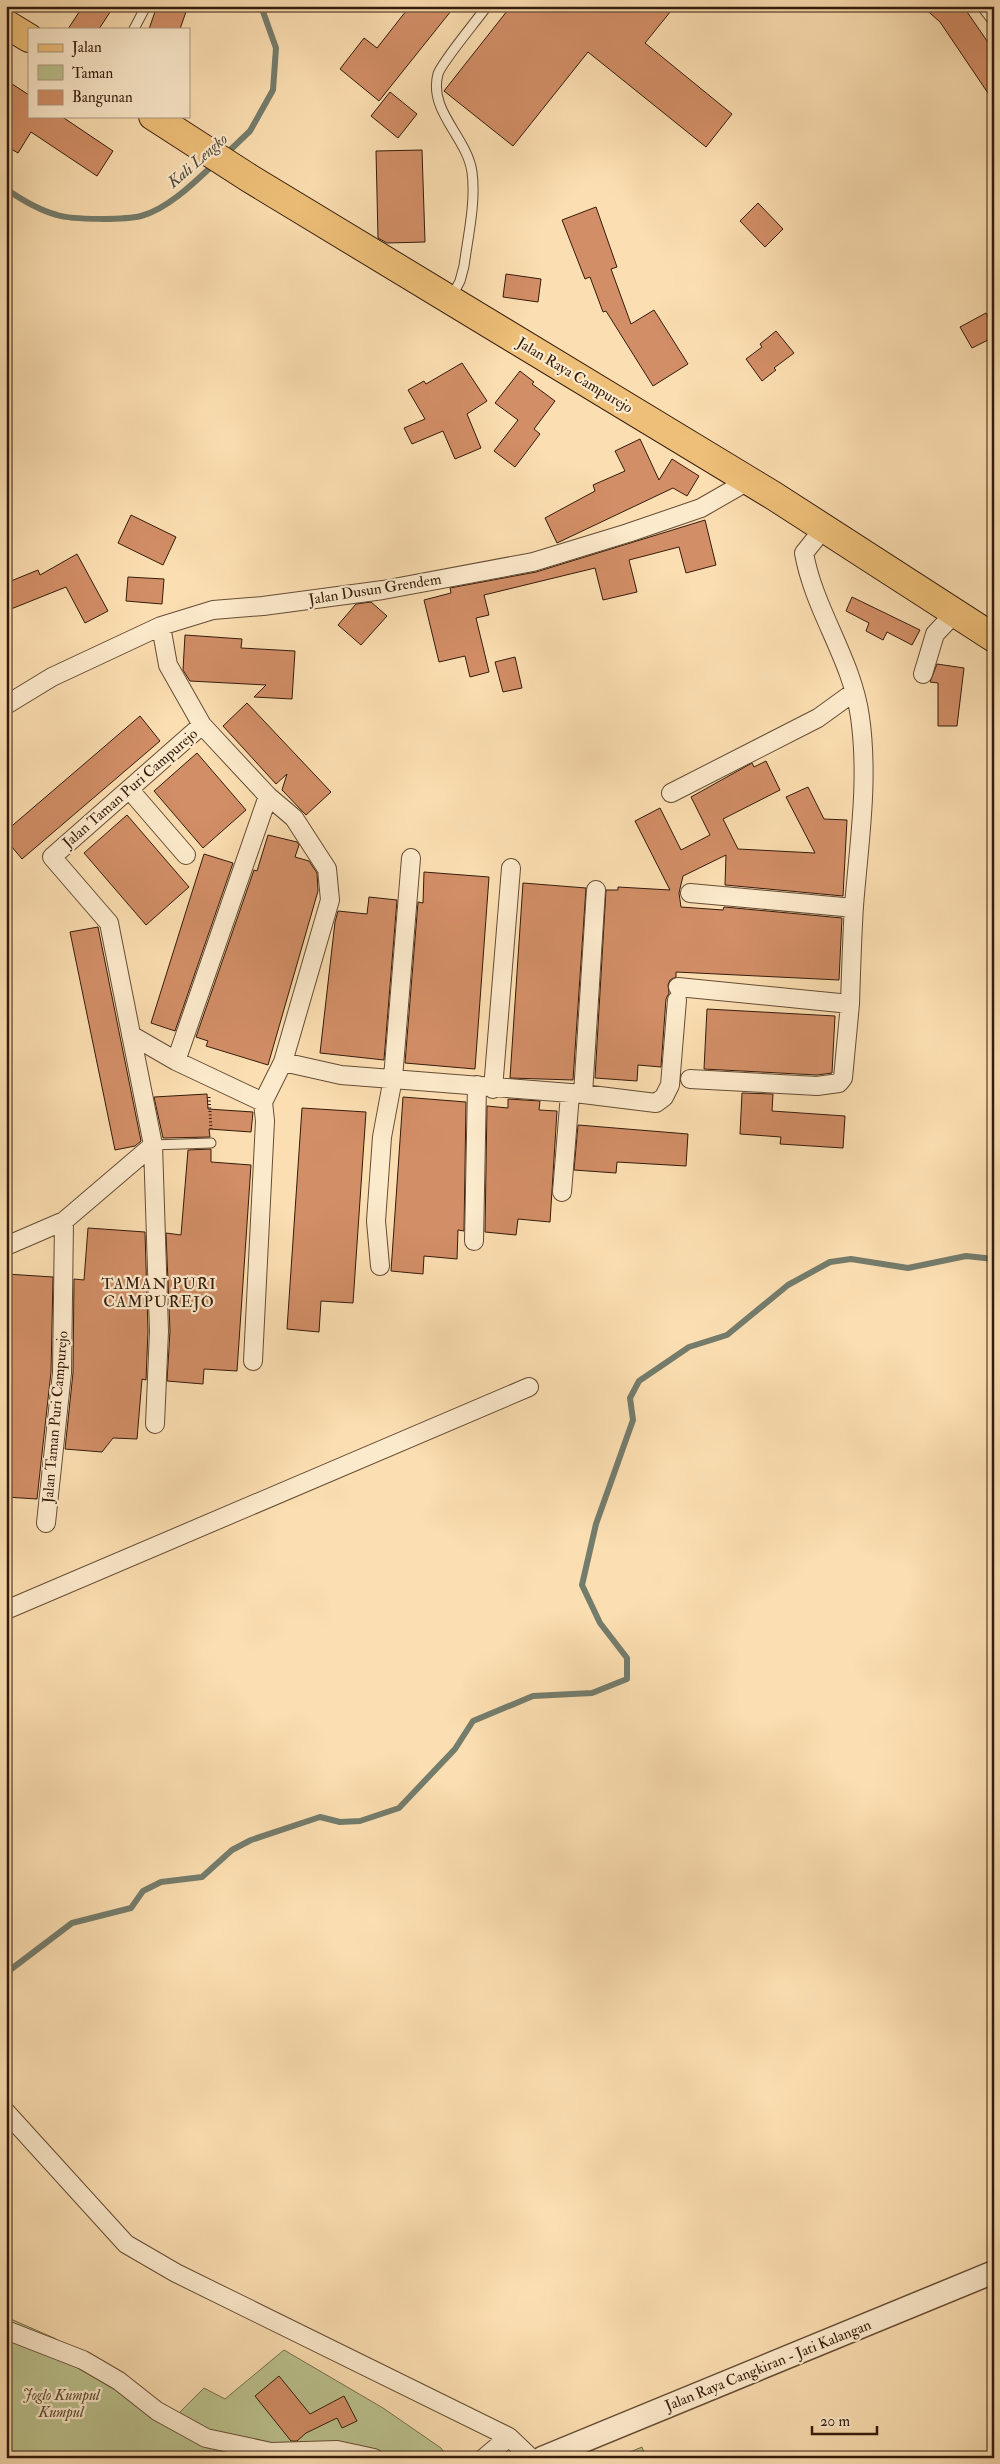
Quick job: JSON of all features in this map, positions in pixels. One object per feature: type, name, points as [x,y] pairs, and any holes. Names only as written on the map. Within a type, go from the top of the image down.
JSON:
[{"type":"main road","points":[[6,24],[28,37]]},
{"type":"main road","name":"Jalan Raya Campurejo","points":[[156,118],[250,178],[824,528],[994,638]]},
{"type":"street","points":[[987,6],[994,15]]},
{"type":"street","name":"Jalan Dusun Grendem","points":[[6,705],[52,677],[161,626],[213,610],[263,606],[383,590],[533,562],[701,508],[748,481]]},
{"type":"street","points":[[690,1078],[817,1086],[839,1083],[843,1078],[850,1004],[854,908],[865,788],[860,716],[854,692],[840,649],[814,589],[804,553],[824,528]]},
{"type":"street","points":[[923,674],[935,634],[955,613]]},
{"type":"street","name":"Jalan Taman Puri Campurejo","points":[[161,626],[168,665],[202,725],[268,796],[294,818],[321,857],[327,869],[330,884],[330,900],[282,1062],[263,1102],[265,1121],[253,1360]]},
{"type":"street","points":[[671,793],[818,718],[854,692]]},
{"type":"street","name":"Jalan Taman Puri Campurejo","points":[[155,1424],[159,1331],[153,1145],[109,923],[52,857],[202,725]]},
{"type":"street","points":[[129,789],[186,855]]},
{"type":"street","points":[[176,1062],[268,796]]},
{"type":"street","points":[[380,1266],[376,1221],[382,1137],[393,1078],[411,858]]},
{"type":"street","points":[[474,1241],[485,1087],[510,868]]},
{"type":"street","points":[[562,1192],[577,1094],[596,890]]},
{"type":"street","points":[[690,894],[854,908]]},
{"type":"street","points":[[282,1062],[341,1075],[577,1094],[656,1103],[664,1097],[670,1085],[677,994],[850,1004]]},
{"type":"street","points":[[131,1035],[176,1062],[263,1102]]},
{"type":"street","points":[[6,1246],[64,1221],[153,1145]]},
{"type":"street","name":"Jalan Taman Puri Campurejo","points":[[46,1523],[62,1373],[64,1221]]},
{"type":"street","points":[[6,1610],[529,1387]]},
{"type":"street","points":[[6,2112],[126,2244],[176,2273],[510,2437],[530,2458]]},
{"type":"street","name":"Jalan Raya Cangkiran - Jati Kalangan","points":[[542,2458],[994,2272]]},
{"type":"street","points":[[6,2330],[83,2360],[119,2381],[157,2411],[206,2438],[271,2452],[336,2450],[374,2458]]},
{"type":"street","points":[[484,2458],[510,2437]]},
{"type":"lane","points":[[135,28],[146,6]]},
{"type":"lane","points":[[450,299],[460,281],[464,266],[472,173],[468,154],[444,115],[439,100],[438,73],[487,6]]},
{"type":"lane","points":[[153,1145],[211,1143]]},
{"type":"path","points":[[209,1077],[211,1143]]},
{"type":"green space","name":"Joglo Kumpul Kumpul","points":[[6,2317],[54,2338],[131,2384],[175,2417],[204,2388],[225,2399],[284,2350],[383,2408],[441,2448],[448,2458],[6,2458]]},
{"type":"green space","points":[[642,2447],[646,2458],[616,2458]]},
{"type":"building","points":[[83,6],[114,6],[100,28],[69,28]]},
{"type":"building","points":[[157,6],[188,6],[180,28],[149,28]]},
{"type":"building","points":[[410,6],[455,6],[379,101],[340,69],[364,38],[377,48]]},
{"type":"building","points":[[511,6],[675,6],[645,43],[732,114],[706,147],[588,52],[513,146],[444,91]]},
{"type":"building","points":[[922,6],[963,6],[994,51],[994,102],[940,22]]},
{"type":"building","points":[[6,80],[28,94],[28,118],[64,118],[113,151],[97,176],[31,132],[18,153],[6,146]]},
{"type":"building","points":[[390,92],[417,114],[398,138],[371,116]]},
{"type":"building","points":[[422,150],[425,242],[387,243],[378,238],[376,151]]},
{"type":"building","points":[[758,203],[783,229],[765,247],[740,221]]},
{"type":"building","points":[[596,207],[617,267],[611,269],[631,324],[654,310],[688,364],[653,386],[606,311],[603,312],[590,277],[585,279],[562,220]]},
{"type":"building","points":[[506,274],[541,279],[538,302],[503,297]]},
{"type":"building","points":[[986,313],[994,327],[994,337],[972,348],[960,327]]},
{"type":"building","points":[[776,331],[794,353],[774,368],[776,370],[762,381],[746,359],[762,347],[760,344]]},
{"type":"building","points":[[462,363],[487,401],[467,414],[481,448],[455,459],[443,431],[412,444],[404,428],[425,419],[408,390],[424,381],[426,384]]},
{"type":"building","points":[[520,371],[534,382],[532,384],[555,401],[534,429],[540,434],[515,467],[494,451],[518,420],[495,403]]},
{"type":"building","points":[[640,439],[659,480],[672,459],[699,476],[687,496],[673,488],[557,543],[545,518],[595,491],[593,485],[625,471],[615,451]]},
{"type":"building","points":[[131,515],[176,537],[163,565],[118,543]]},
{"type":"building","points":[[705,520],[716,565],[686,573],[679,547],[629,560],[637,592],[603,600],[595,568],[484,595],[489,615],[476,618],[489,672],[470,677],[465,656],[439,662],[424,600],[451,593],[450,588],[536,572]]},
{"type":"building","points":[[77,554],[108,611],[85,623],[66,587],[6,611],[6,583],[38,570],[40,575]]},
{"type":"building","points":[[128,577],[164,579],[162,604],[126,601]]},
{"type":"building","points":[[852,597],[920,630],[912,645],[887,632],[883,640],[866,631],[869,623],[846,611]]},
{"type":"building","points":[[371,602],[387,616],[361,645],[338,625],[356,604]]},
{"type":"building","points":[[185,635],[242,639],[241,648],[295,651],[292,699],[254,697],[266,685],[190,681],[183,670]]},
{"type":"building","points":[[515,657],[522,688],[503,692],[495,662]]},
{"type":"building","points":[[937,664],[964,668],[957,726],[938,726],[938,683],[930,682]]},
{"type":"building","points":[[247,703],[331,792],[306,815],[282,790],[287,774],[276,784],[223,726]]},
{"type":"building","points":[[140,716],[160,741],[22,859],[6,840],[6,831]]},
{"type":"building","points":[[197,753],[246,810],[203,848],[154,791]]},
{"type":"building","points":[[766,761],[780,790],[723,819],[738,849],[815,853],[786,797],[808,787],[824,819],[847,820],[843,896],[725,885],[726,855],[683,876],[679,893],[681,907],[723,910],[724,907],[842,918],[839,980],[676,972],[676,977],[670,980],[668,985],[669,993],[666,999],[661,1067],[638,1065],[637,1081],[595,1078],[606,890],[618,890],[618,887],[670,890],[635,821],[660,808],[681,850],[710,835],[691,797],[752,763],[754,767]]},
{"type":"building","points":[[127,815],[189,887],[146,925],[84,853]]},
{"type":"building","points":[[268,835],[297,842],[299,845],[295,857],[309,861],[317,873],[318,891],[268,1065],[206,1046],[208,1041],[196,1037],[254,870],[257,871]]},
{"type":"building","points":[[204,854],[233,863],[175,1031],[151,1023]]},
{"type":"building","points":[[424,872],[489,877],[475,1069],[405,1063],[418,902],[423,903]]},
{"type":"building","points":[[523,883],[586,888],[573,1080],[510,1078]]},
{"type":"building","points":[[369,897],[397,900],[384,1060],[320,1053],[335,922],[338,911],[367,914]]},
{"type":"building","points":[[98,927],[141,1141],[135,1146],[115,1150],[70,932]]},
{"type":"building","points":[[707,1009],[835,1016],[832,1073],[817,1075],[704,1069]]},
{"type":"building","points":[[742,1093],[773,1094],[772,1111],[845,1116],[843,1148],[780,1144],[781,1137],[740,1134]]},
{"type":"building","points":[[207,1094],[208,1109],[253,1112],[251,1132],[209,1129],[210,1137],[163,1138],[154,1097]]},
{"type":"building","points":[[403,1097],[466,1102],[464,1231],[458,1230],[457,1259],[424,1256],[423,1274],[391,1271]]},
{"type":"building","points":[[508,1099],[540,1101],[539,1110],[557,1111],[550,1222],[518,1219],[516,1235],[485,1232],[487,1106],[508,1108]]},
{"type":"building","points":[[302,1108],[366,1112],[353,1303],[321,1301],[319,1332],[287,1329]]},
{"type":"building","points":[[578,1125],[688,1134],[686,1166],[617,1162],[616,1173],[574,1170]]},
{"type":"building","points":[[211,1149],[211,1162],[251,1165],[237,1371],[204,1369],[203,1384],[167,1381],[170,1331],[166,1233],[181,1235],[188,1150]]},
{"type":"building","points":[[88,1228],[145,1232],[148,1331],[146,1380],[142,1379],[137,1439],[113,1438],[102,1452],[65,1449],[73,1373],[74,1279],[84,1280]]},
{"type":"building","points":[[6,1274],[53,1277],[51,1372],[37,1499],[6,1497]]},
{"type":"building","points":[[279,2376],[310,2414],[344,2396],[357,2421],[342,2428],[337,2418],[306,2433],[297,2441],[291,2441],[255,2396]]},
{"type":"waterway","name":"Kali Lengko","points":[[225,155],[250,131],[273,90],[276,48],[261,6]]},
{"type":"waterway","name":"Kali Lengko","points":[[6,189],[30,204],[65,217],[86,219],[133,217],[151,212],[171,201],[215,163]]},
{"type":"waterway","points":[[6,1973],[72,1923],[131,1908],[143,1891],[161,1882],[202,1877],[232,1850],[251,1840],[320,1817],[340,1822],[360,1821],[399,1808],[455,1749],[473,1721],[533,1696],[592,1693],[627,1679],[627,1658],[600,1623],[582,1585],[596,1524],[633,1420],[630,1398],[639,1381],[689,1347],[727,1335],[788,1285],[830,1262],[851,1259],[908,1268],[966,1256],[994,1259]]},
{"type":"district","name":"TAMAN PURI CAMPUREJO","points":[[159,1292]]}]
